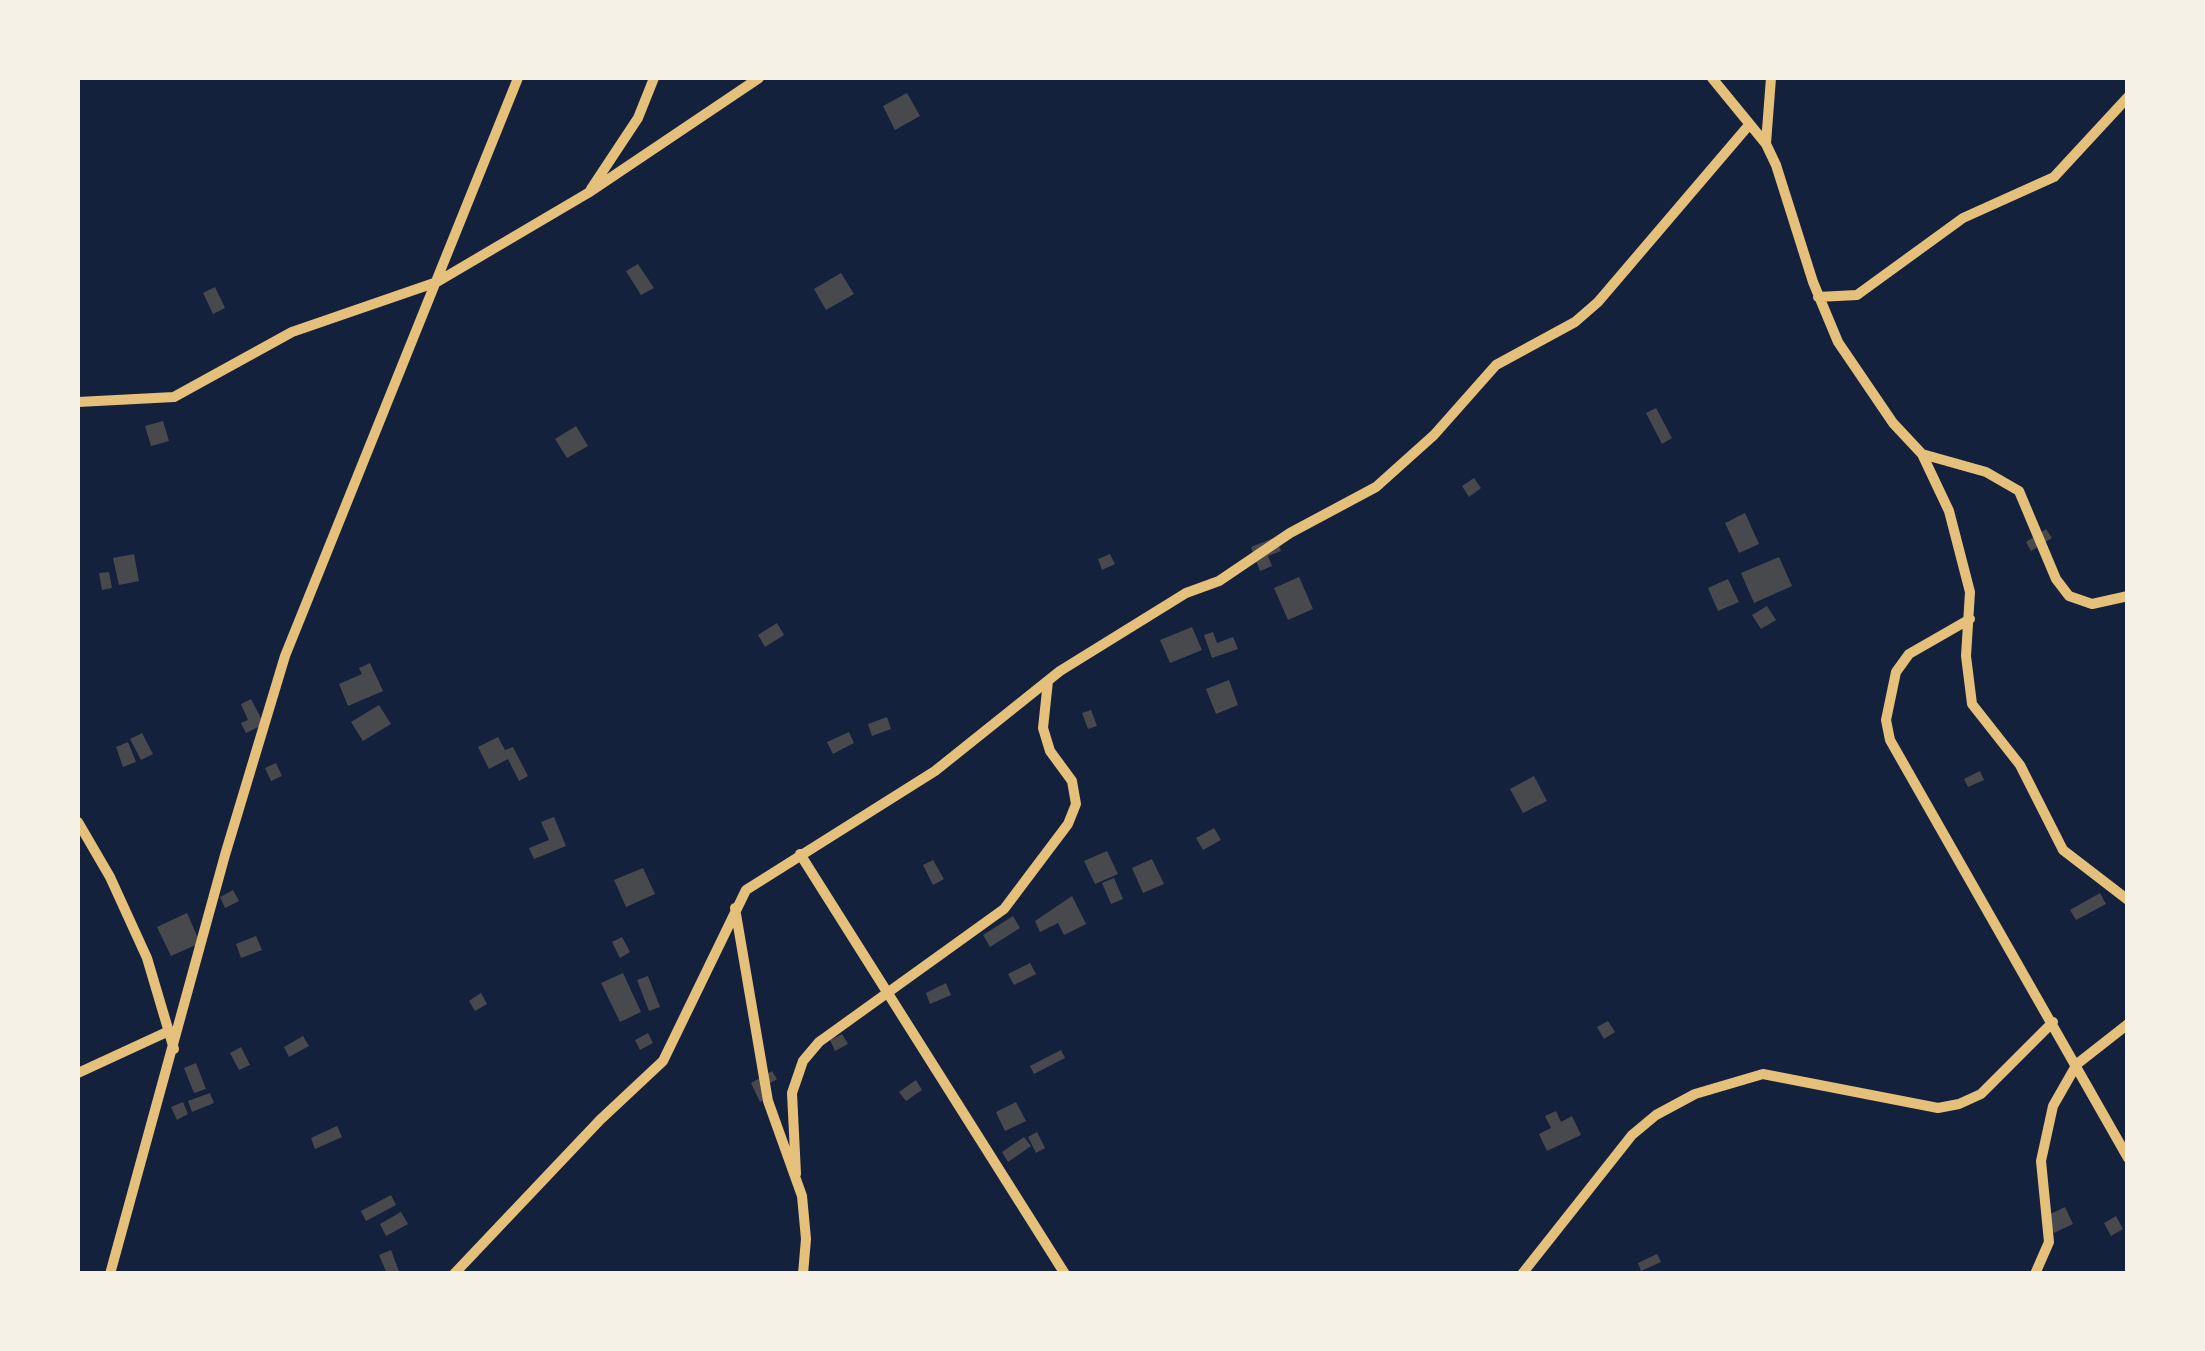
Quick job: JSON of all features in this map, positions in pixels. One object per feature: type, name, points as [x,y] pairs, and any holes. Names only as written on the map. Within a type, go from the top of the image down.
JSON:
[{"type":"street","points":[[110,1274],[225,855],[286,656],[518,78]]},
{"type":"street","points":[[588,193],[638,118],[654,78]]},
{"type":"street","points":[[78,402],[174,398],[292,332],[437,282],[588,193],[759,78]]},
{"type":"street","points":[[1712,78],[1766,144],[1800,233],[1818,297],[1838,342],[1893,423],[1922,454],[1953,526],[1970,592],[1968,685],[1978,714],[2020,765],[2063,850],[2128,900]]},
{"type":"street","points":[[1766,144],[1771,78]]},
{"type":"street","points":[[1818,297],[1857,295],[1963,218],[2046,183],[2128,97]]},
{"type":"street","points":[[454,1274],[663,1061],[678,1038],[735,907],[758,880],[935,771],[1048,680],[1186,593],[1219,581],[1290,533],[1376,487],[1434,434],[1496,365],[1575,322],[1598,302],[1749,125]]},
{"type":"street","points":[[1922,454],[1986,472],[2019,490],[2056,580],[2070,596],[2092,604],[2128,596]]},
{"type":"street","points":[[1970,619],[1909,654],[1896,672],[1886,720],[1890,740],[2128,1158]]},
{"type":"street","points":[[796,1174],[794,1077],[820,1042],[1004,908],[1068,824],[1076,804],[1072,781],[1050,751],[1043,728],[1048,680]]},
{"type":"street","points":[[78,822],[110,877],[147,958],[174,1050]]},
{"type":"street","points":[[800,854],[1065,1274]]},
{"type":"street","points":[[735,907],[768,1101],[796,1174],[805,1217],[803,1274]]},
{"type":"street","points":[[1522,1274],[1632,1135],[1656,1115],[1695,1094],[1762,1074],[1938,1108],[1960,1104],[1981,1094],[2053,1022]]},
{"type":"street","points":[[2035,1274],[2048,1242],[2040,1161],[2064,1082],[2077,1064],[2128,1024]]},
{"type":"street","points":[[78,1073],[168,1031]]},
{"type":"building","points":[[907,93],[920,116],[895,130],[883,106]]},
{"type":"building","points":[[638,264],[654,288],[641,295],[626,271]]},
{"type":"building","points":[[841,273],[854,294],[826,310],[814,289]]},
{"type":"building","points":[[215,287],[225,308],[213,314],[203,293]]},
{"type":"building","points":[[1656,408],[1672,438],[1662,444],[1646,413]]},
{"type":"building","points":[[163,421],[169,441],[151,446],[145,426]]},
{"type":"building","points":[[576,426],[588,446],[567,458],[555,439]]},
{"type":"building","points":[[1474,478],[1481,488],[1469,497],[1462,486]]},
{"type":"building","points":[[1745,513],[1759,544],[1739,553],[1725,523]]},
{"type":"building","points":[[2046,529],[2052,538],[2031,551],[2026,542]]},
{"type":"building","points":[[1276,537],[1281,551],[1268,556],[1272,566],[1260,571],[1251,547]]},
{"type":"building","points":[[134,554],[139,581],[119,585],[113,558]]},
{"type":"building","points":[[1110,554],[1115,564],[1102,570],[1098,559]]},
{"type":"building","points":[[1779,557],[1792,586],[1754,603],[1741,573]]},
{"type":"building","points":[[109,572],[112,588],[102,590],[99,573]]},
{"type":"building","points":[[1299,577],[1313,609],[1288,620],[1274,588]]},
{"type":"building","points":[[1728,579],[1739,602],[1718,611],[1708,588]]},
{"type":"building","points":[[1767,606],[1776,620],[1761,629],[1752,615]]},
{"type":"building","points":[[777,623],[784,635],[765,647],[758,635]]},
{"type":"building","points":[[1192,627],[1202,650],[1170,663],[1160,640]]},
{"type":"building","points":[[1213,632],[1217,643],[1233,637],[1238,649],[1212,658],[1204,635]]},
{"type":"building","points":[[370,663],[383,691],[348,706],[339,684],[362,674],[359,668]]},
{"type":"building","points":[[1229,680],[1238,705],[1216,714],[1206,689]]},
{"type":"building","points":[[251,699],[264,724],[246,733],[241,723],[248,720],[241,704]]},
{"type":"building","points":[[379,705],[391,724],[363,741],[351,722]]},
{"type":"building","points":[[1091,710],[1097,726],[1088,729],[1082,713]]},
{"type":"building","points":[[887,717],[891,729],[872,736],[868,724]]},
{"type":"building","points":[[849,732],[854,743],[833,754],[827,742]]},
{"type":"building","points":[[142,733],[153,754],[141,760],[130,739]]},
{"type":"building","points":[[498,737],[505,750],[513,747],[528,776],[519,781],[508,759],[489,769],[478,747]]},
{"type":"building","points":[[128,742],[136,762],[123,767],[116,747]]},
{"type":"building","points":[[276,763],[282,776],[271,781],[265,768]]},
{"type":"building","points":[[1980,771],[1984,780],[1968,787],[1964,779]]},
{"type":"building","points":[[1534,776],[1547,801],[1523,813],[1510,789]]},
{"type":"building","points":[[554,817],[566,846],[534,859],[529,848],[549,840],[541,822]]},
{"type":"building","points":[[1214,828],[1221,840],[1203,850],[1196,838]]},
{"type":"building","points":[[1107,851],[1118,874],[1095,884],[1084,861]]},
{"type":"building","points":[[1152,859],[1164,884],[1143,893],[1132,868]]},
{"type":"building","points":[[933,860],[944,879],[933,885],[923,865]]},
{"type":"building","points":[[643,868],[655,894],[626,907],[614,880]]},
{"type":"building","points":[[1114,878],[1123,899],[1111,904],[1102,883]]},
{"type":"building","points":[[233,890],[239,901],[225,908],[220,897]]},
{"type":"building","points":[[2100,893],[2106,904],[2076,920],[2070,910]]},
{"type":"building","points":[[1072,896],[1086,924],[1064,935],[1058,923],[1040,932],[1035,921]]},
{"type":"building","points":[[187,913],[200,943],[171,956],[157,927]]},
{"type":"building","points":[[1013,916],[1020,928],[990,947],[983,935]]},
{"type":"building","points":[[256,936],[262,950],[241,958],[236,944]]},
{"type":"building","points":[[622,937],[630,952],[620,958],[612,942]]},
{"type":"building","points":[[1030,963],[1036,974],[1014,985],[1008,974]]},
{"type":"building","points":[[623,973],[641,1012],[620,1022],[601,983]]},
{"type":"building","points":[[648,976],[660,1007],[649,1011],[637,980]]},
{"type":"building","points":[[946,983],[951,995],[930,1004],[926,993]]},
{"type":"building","points":[[481,993],[487,1004],[475,1011],[469,1001]]},
{"type":"building","points":[[1608,1021],[1615,1032],[1604,1039],[1597,1027]]},
{"type":"building","points":[[648,1033],[653,1043],[640,1050],[635,1040]]},
{"type":"building","points":[[842,1034],[848,1044],[835,1051],[830,1040]]},
{"type":"building","points":[[303,1036],[309,1046],[289,1057],[284,1047]]},
{"type":"building","points":[[241,1047],[250,1065],[239,1070],[230,1053]]},
{"type":"building","points":[[1061,1050],[1065,1058],[1034,1074],[1030,1066]]},
{"type":"building","points":[[196,1063],[206,1089],[194,1093],[184,1068]]},
{"type":"building","points":[[772,1071],[777,1079],[767,1085],[772,1096],[760,1102],[751,1083]]},
{"type":"building","points":[[916,1080],[922,1090],[906,1101],[899,1092]]},
{"type":"building","points":[[210,1093],[214,1103],[192,1112],[188,1101]]},
{"type":"building","points":[[183,1102],[188,1114],[177,1120],[171,1107]]},
{"type":"building","points":[[1016,1102],[1026,1121],[1005,1131],[996,1112]]},
{"type":"building","points":[[1556,1111],[1561,1122],[1572,1116],[1581,1135],[1547,1151],[1539,1134],[1551,1128],[1545,1116]]},
{"type":"building","points":[[337,1126],[342,1137],[315,1149],[311,1138]]},
{"type":"building","points":[[1037,1132],[1045,1148],[1036,1153],[1028,1137]]},
{"type":"building","points":[[1024,1137],[1031,1146],[1008,1162],[1002,1152]]},
{"type":"building","points":[[391,1195],[396,1205],[366,1221],[361,1211]]},
{"type":"building","points":[[2065,1207],[2073,1224],[2054,1233],[2046,1216]]},
{"type":"building","points":[[401,1212],[408,1224],[386,1236],[380,1224]]},
{"type":"building","points":[[2116,1216],[2123,1229],[2111,1236],[2104,1223]]},
{"type":"building","points":[[391,1250],[400,1274],[387,1274],[379,1255]]},
{"type":"building","points":[[1657,1254],[1661,1262],[1641,1271],[1638,1263]]}]
